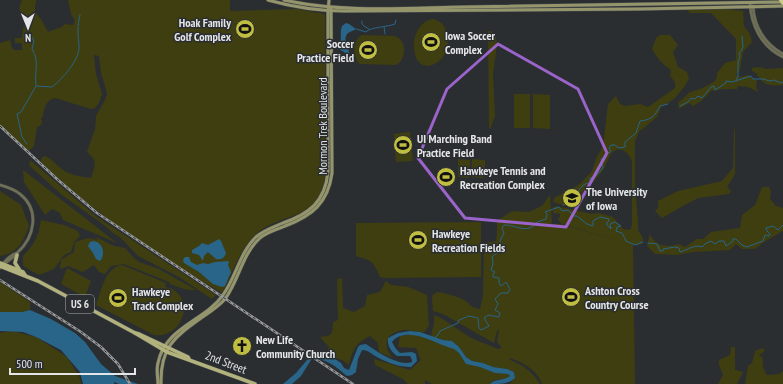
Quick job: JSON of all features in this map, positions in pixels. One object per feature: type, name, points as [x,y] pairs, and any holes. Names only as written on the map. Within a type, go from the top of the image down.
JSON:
[{"type":"main road","points":[[268,0],[300,7],[391,12],[633,9],[752,5],[783,2]]},
{"type":"main road","points":[[284,0],[329,9],[752,5],[783,6]]},
{"type":"main road","name":"Mormon Trek Boulevard","points":[[166,349],[172,336],[223,298],[252,241],[267,230],[305,214],[317,202],[325,188],[328,172],[329,1]]},
{"type":"main road","points":[[391,12],[406,10]]},
{"type":"main road","points":[[17,254],[15,264],[21,272]]},
{"type":"main road","name":"US 6","points":[[1,265],[21,272],[25,275]]},
{"type":"main road","name":"US 6","points":[[1,265],[25,275]]},
{"type":"main road","name":"2nd Street","points":[[25,275],[186,360],[189,359],[256,384]]},
{"type":"main road","points":[[159,384],[157,365],[166,349]]},
{"type":"street","points":[[752,5],[760,32],[770,44],[783,54]]},
{"type":"street","points":[[752,5],[753,21],[758,34],[769,48],[783,57]]},
{"type":"street","points":[[0,185],[15,191],[28,203],[32,213],[33,224],[31,235],[23,248],[1,265]]},
{"type":"highlighted area","points":[[498,44],[578,89],[607,153],[566,227],[465,218],[418,158],[447,89]]},
{"type":"shaded area","points":[[22,0],[36,0],[35,11],[48,32],[65,24],[73,25],[75,21],[71,14],[68,0],[230,0],[230,11],[297,9],[325,14],[326,171],[322,188],[316,201],[307,209],[264,228],[253,237],[239,257],[222,293],[127,233],[82,199],[41,162],[41,159],[44,156],[52,160],[66,172],[76,176],[91,178],[95,164],[93,158],[87,152],[95,129],[96,116],[107,94],[101,73],[99,56],[94,55],[96,74],[102,94],[99,103],[95,108],[91,109],[55,98],[52,99],[47,103],[43,117],[41,118],[41,125],[37,127],[34,146],[29,151],[0,125],[0,43],[10,40],[14,50],[22,50],[22,43],[15,43],[15,38],[22,38],[24,23],[19,12]]},
{"type":"shaded area","points":[[725,9],[743,11],[744,26],[750,34],[752,42],[743,52],[740,70],[736,74],[740,77],[748,75],[757,81],[756,88],[759,92],[748,87],[738,86],[737,89],[711,91],[701,101],[693,106],[689,103],[679,109],[678,103],[690,92],[703,88],[715,81],[717,73],[725,63],[736,60],[736,39],[711,13],[690,13],[687,10]]},
{"type":"shaded area","name":"Iowa Soccer Complex","points":[[433,19],[440,22],[444,26],[448,42],[446,52],[441,59],[435,64],[428,66],[421,64],[416,58],[414,43],[418,29],[428,20]]},
{"type":"shaded area","points":[[488,31],[491,31],[496,37],[497,44],[493,75],[495,116],[490,129],[489,128]]},
{"type":"shaded area","points":[[362,35],[395,36],[399,38],[402,41],[404,50],[404,54],[400,62],[396,65],[360,64],[357,61],[354,49],[356,41]]},
{"type":"shaded area","name":"Ashton Cross Country Course","points":[[660,35],[670,35],[678,45],[673,52],[678,67],[687,72],[689,78],[685,86],[674,99],[661,107],[657,117],[639,132],[635,141],[635,186],[638,230],[643,238],[642,244],[633,245],[635,384],[542,384],[534,371],[520,362],[510,358],[510,360],[523,366],[540,384],[510,384],[515,377],[514,372],[472,361],[466,357],[459,347],[452,341],[431,336],[434,315],[471,338],[498,349],[502,348],[497,342],[499,329],[497,331],[494,343],[443,314],[433,311],[432,296],[437,292],[458,297],[472,307],[480,309],[483,295],[484,243],[496,241],[497,221],[512,211],[529,212],[542,206],[550,195],[551,224],[560,224],[623,242],[562,224],[558,218],[560,217],[560,214],[553,213],[553,207],[556,206],[592,214],[599,213],[613,217],[623,229],[630,230],[632,225],[632,162],[623,150],[620,149],[614,151],[595,180],[581,194],[565,206],[553,202],[555,197],[567,192],[581,183],[592,171],[603,146],[608,104],[616,96],[620,104],[625,106],[640,104],[648,107],[675,88],[675,82],[670,76],[671,70],[660,61],[652,49],[656,38]]},
{"type":"shaded area","points":[[758,67],[767,69],[783,68],[783,85],[771,85],[763,82],[752,71],[752,68]]},
{"type":"shaded area","points":[[514,94],[530,94],[530,128],[514,128]]},
{"type":"shaded area","points":[[533,94],[550,95],[550,129],[533,128]]},
{"type":"shaded area","points":[[735,128],[735,174],[727,187],[731,191],[729,194],[698,198],[662,218],[655,211],[658,208],[658,201],[678,191],[722,181],[733,168]]},
{"type":"shaded area","name":"UI Marching Band Practice Field","points":[[410,132],[413,161],[396,162],[394,134]]},
{"type":"shaded area","points":[[458,159],[470,160],[469,178],[458,177]]},
{"type":"shaded area","points":[[472,159],[485,160],[485,175],[483,178],[471,177]]},
{"type":"shaded area","points":[[30,160],[97,217],[216,295],[212,299],[179,277],[138,256],[121,238],[62,195],[29,165]]},
{"type":"shaded area","points":[[23,170],[117,243],[63,220],[60,213],[52,209],[45,215],[24,182]]},
{"type":"shaded area","points":[[762,187],[769,187],[771,192],[770,199],[776,206],[783,208],[783,231],[755,249],[742,249],[736,244],[730,250],[694,252],[677,255],[655,254],[647,246],[650,234],[655,241],[662,245],[670,246],[678,244],[685,247],[697,239],[703,239],[711,232],[740,228],[742,215],[755,205]]},
{"type":"shaded area","points":[[0,191],[21,205],[29,226],[19,246],[6,255],[0,256]]},
{"type":"shaded area","points":[[41,220],[64,225],[78,231],[80,236],[74,242],[71,252],[64,255],[54,269],[39,275],[23,266],[23,256],[35,240],[39,231]]},
{"type":"shaded area","name":"Hawkeye Recreation Fields","points":[[481,222],[481,277],[384,278],[380,277],[372,262],[356,256],[356,223]]},
{"type":"shaded area","points":[[94,236],[114,246],[125,248],[139,262],[159,269],[196,290],[186,289],[170,284],[169,282],[124,264],[111,266],[105,274],[99,272],[94,265],[83,272],[68,266],[61,269],[60,268],[61,260],[74,252],[75,242],[88,238],[98,240]]},
{"type":"shaded area","points":[[122,265],[166,283],[165,287],[174,290],[181,297],[184,304],[184,312],[177,327],[171,332],[163,335],[154,335],[96,305],[104,281],[111,270]]},
{"type":"shaded area","points":[[67,268],[91,281],[85,297],[61,284]]},
{"type":"shaded area","points":[[342,278],[343,308],[354,312],[365,306],[367,295],[380,292],[386,281],[391,285],[408,287],[427,295],[429,326],[424,332],[405,330],[393,333],[387,340],[387,348],[393,358],[379,352],[378,343],[370,336],[358,344],[355,348],[349,365],[342,360],[326,355],[329,347],[320,337],[328,336],[332,333],[333,322],[338,320],[337,279]]},
{"type":"shaded area","points":[[0,282],[30,302],[30,310],[22,312],[0,312]]},
{"type":"shaded area","points":[[11,331],[36,337],[67,357],[80,378],[81,384],[0,384],[0,333]]},
{"type":"shaded area","points":[[413,334],[454,348],[466,363],[495,373],[508,374],[510,377],[494,381],[490,384],[432,384],[425,380],[425,384],[408,384],[403,379],[375,365],[374,359],[410,370],[421,360],[416,348],[398,347],[400,336]]},
{"type":"shaded area","points":[[731,347],[735,347],[735,370],[743,372],[737,384],[718,384],[723,375],[719,365],[719,360],[730,355]]},
{"type":"shaded area","points":[[763,348],[765,351],[759,355],[763,358],[763,367],[767,375],[780,374],[783,371],[783,384],[745,384],[748,366],[752,363],[755,351]]},
{"type":"water","points":[[346,23],[356,29],[348,33],[345,39],[349,56],[339,49],[341,43],[341,29]]},
{"type":"water","points":[[219,239],[226,253],[222,258],[216,259],[208,252],[204,256],[203,261],[199,255],[192,253],[192,250],[202,243],[208,245]]},
{"type":"water","points":[[94,241],[100,244],[103,249],[103,255],[100,261],[96,259],[88,246],[90,242]]},
{"type":"water","points":[[185,257],[189,257],[191,262],[197,265],[203,263],[208,264],[229,261],[228,265],[231,272],[225,286],[222,287],[213,284],[199,272],[184,263],[183,260]]},
{"type":"water","points":[[30,310],[51,319],[75,333],[85,342],[101,364],[115,376],[138,384],[119,384],[114,382],[114,384],[83,384],[80,372],[61,350],[23,332],[0,331],[0,312],[22,312]]},
{"type":"water","points":[[410,331],[420,332],[443,340],[452,341],[459,347],[466,357],[472,361],[507,369],[514,372],[515,378],[507,383],[490,384],[494,381],[505,379],[510,376],[508,374],[495,373],[480,367],[466,364],[459,353],[454,349],[422,337],[406,335],[398,337],[392,342],[400,353],[412,352],[416,354],[417,361],[411,367],[389,363],[368,351],[362,350],[358,359],[356,372],[352,375],[347,376],[325,361],[315,358],[311,360],[301,376],[292,384],[283,384],[296,373],[313,353],[335,359],[341,363],[344,368],[349,370],[358,347],[366,344],[394,360],[407,363],[412,362],[410,356],[397,356],[390,348],[388,343],[388,338],[398,333]]},
{"type":"waterway","points":[[27,144],[22,137],[17,114],[21,112],[36,86],[52,87],[61,79],[74,63],[79,51],[78,27],[80,15]]},
{"type":"waterway","points":[[356,29],[366,32],[371,29],[395,24],[396,20]]},
{"type":"waterway","points":[[362,21],[362,24],[369,29]]},
{"type":"waterway","points":[[384,27],[385,34]]},
{"type":"waterway","points":[[30,34],[34,41],[32,49],[36,58],[36,85]]},
{"type":"waterway","points":[[736,80],[738,77],[739,54],[743,47],[742,36]]},
{"type":"waterway","points":[[680,106],[688,102],[691,98],[695,99],[698,96],[702,98],[711,87],[714,86],[715,90],[726,83],[726,81],[732,82],[751,76],[753,79],[783,82]]},
{"type":"waterway","points":[[563,205],[571,196],[573,197],[582,186],[590,183],[590,178],[595,177],[603,168],[601,159],[605,158],[605,154],[610,152],[609,148],[611,145],[615,145],[619,148],[625,147],[625,142],[636,133],[640,121],[647,120],[654,115],[660,106],[668,104]]},
{"type":"waterway","points":[[434,338],[440,331],[469,316],[478,318],[479,328],[481,330],[489,326],[484,318],[488,315],[499,317],[500,313],[495,310],[498,304],[495,299],[501,293],[508,293],[510,289],[506,282],[501,286],[499,283],[499,278],[493,277],[495,272],[491,270],[493,264],[492,257],[503,248],[500,241],[504,233],[502,228],[504,225],[526,229],[530,228],[537,222],[546,219],[547,214],[545,212],[559,207],[562,211],[568,210],[574,216],[577,216],[587,224],[593,226],[593,221],[600,217],[609,219],[606,224],[611,229],[610,224],[615,222],[621,226],[617,227],[616,231],[622,233],[626,241],[635,245],[643,242]]},
{"type":"waterway","points":[[648,243],[657,244],[660,251],[675,247],[679,248],[680,252],[694,247],[702,247],[711,241],[715,244],[719,241],[724,241],[726,246],[733,241],[733,239],[736,239],[742,245],[747,247],[763,241],[765,235],[769,236],[770,234],[766,228],[773,226],[778,230],[783,225]]},
{"type":"railway","points":[[0,126],[58,180],[97,213],[353,384]]},
{"type":"railway","points":[[0,280],[81,332],[101,347],[118,364],[130,384]]},
{"type":"place","name":"Hoak Family Golf Complex","points":[[245,29]]},
{"type":"place","name":"Iowa Soccer Complex","points":[[431,42]]},
{"type":"place","name":"Soccer Practice Field","points":[[368,50]]},
{"type":"place","name":"UI Marching Band Practice Field","points":[[403,145]]},
{"type":"place","name":"Hawkeye Tennis and Recreation Complex","points":[[446,177]]},
{"type":"place","name":"The University of Iowa","points":[[572,198]]},
{"type":"place","name":"Hawkeye Recreation Fields","points":[[418,240]]},
{"type":"place","name":"Ashton Cross Country Course","points":[[571,297]]},
{"type":"place","name":"Hawkeye Track Complex","points":[[118,298]]},
{"type":"place","name":"New Life Community Church","points":[[242,346]]}]
